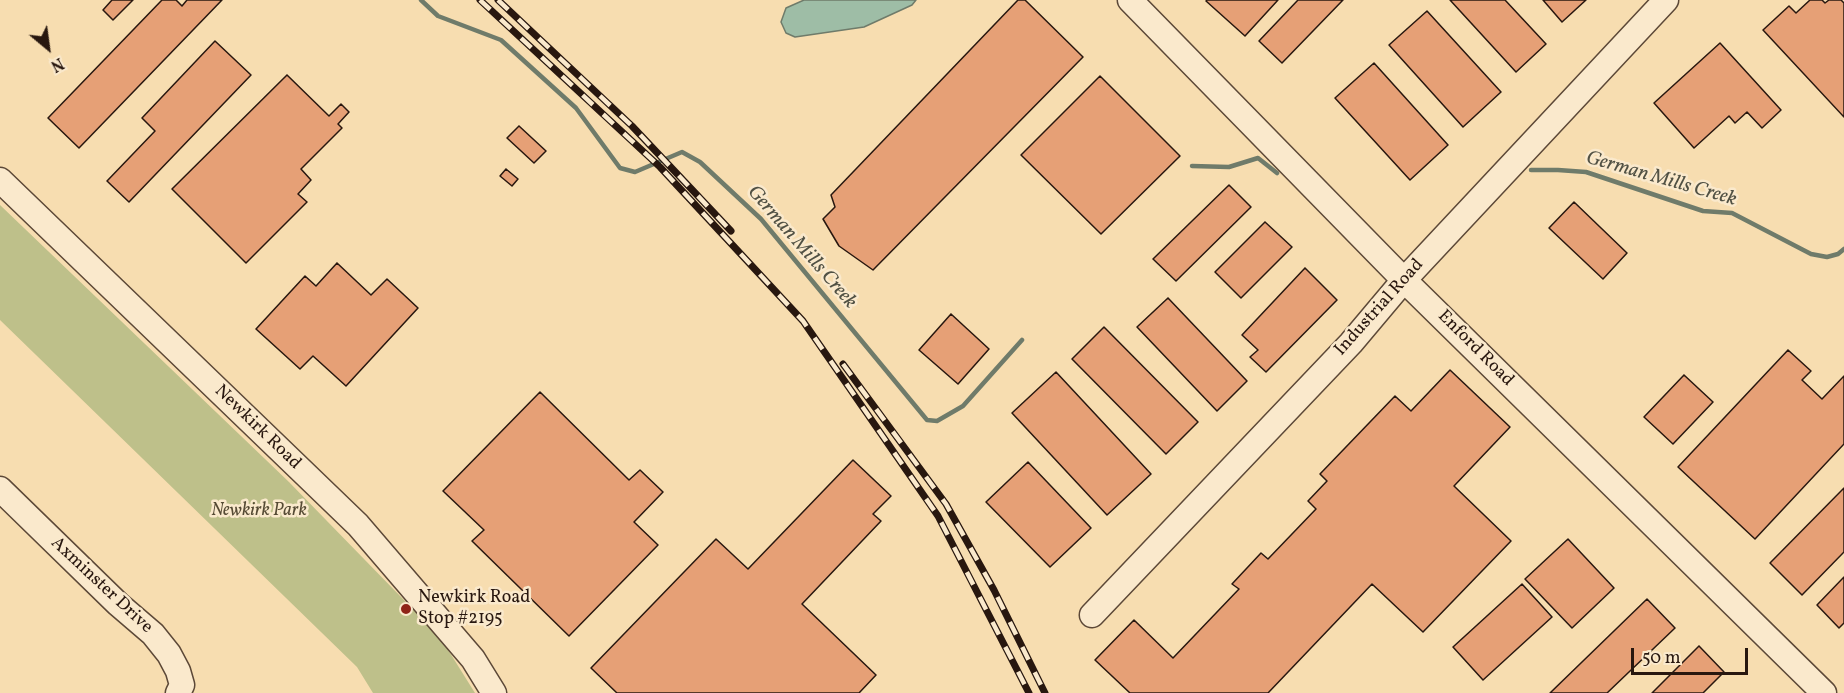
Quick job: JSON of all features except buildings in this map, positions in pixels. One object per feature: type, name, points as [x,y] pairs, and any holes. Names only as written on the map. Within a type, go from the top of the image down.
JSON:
[{"type":"street","name":"Enford Road","points":[[1130,0],[1404,280],[1824,693]]},
{"type":"street","name":"Industrial Road","points":[[1092,615],[1350,343],[1404,280],[1666,0]]},
{"type":"street","name":"Newkirk Road","points":[[0,180],[358,525],[473,659],[494,693]]},
{"type":"street","name":"Axminster Drive","points":[[0,489],[118,604],[153,634],[169,654],[178,671],[182,685],[178,693]]},
{"type":"green space","name":"Newkirk Park","points":[[0,205],[289,482],[440,637],[475,693],[373,693],[357,667],[0,320]]},
{"type":"shaded area","points":[[804,0],[916,0],[912,5],[864,27],[795,37],[786,33],[781,22],[786,8]]},
{"type":"waterway","name":"German Mills Creek","points":[[421,0],[438,16],[501,40],[576,108],[620,168],[635,172],[682,152],[700,162],[761,219],[927,420],[937,421],[963,406],[1022,340]]},
{"type":"waterway","name":"German Mills Creek","points":[[1192,166],[1229,167],[1258,158],[1277,173]]},
{"type":"waterway","name":"German Mills Creek","points":[[1531,170],[1586,172],[1703,211],[1732,213],[1811,254],[1827,257],[1838,254],[1844,249]]},
{"type":"railway","points":[[480,0],[660,167],[803,321],[938,516],[1029,693]]},
{"type":"railway","points":[[498,0],[632,126],[731,231]]},
{"type":"railway","points":[[843,364],[946,504],[994,590],[1045,693]]},
{"type":"place","name":"Newkirk Road Stop #2195","points":[[406,609]]}]
